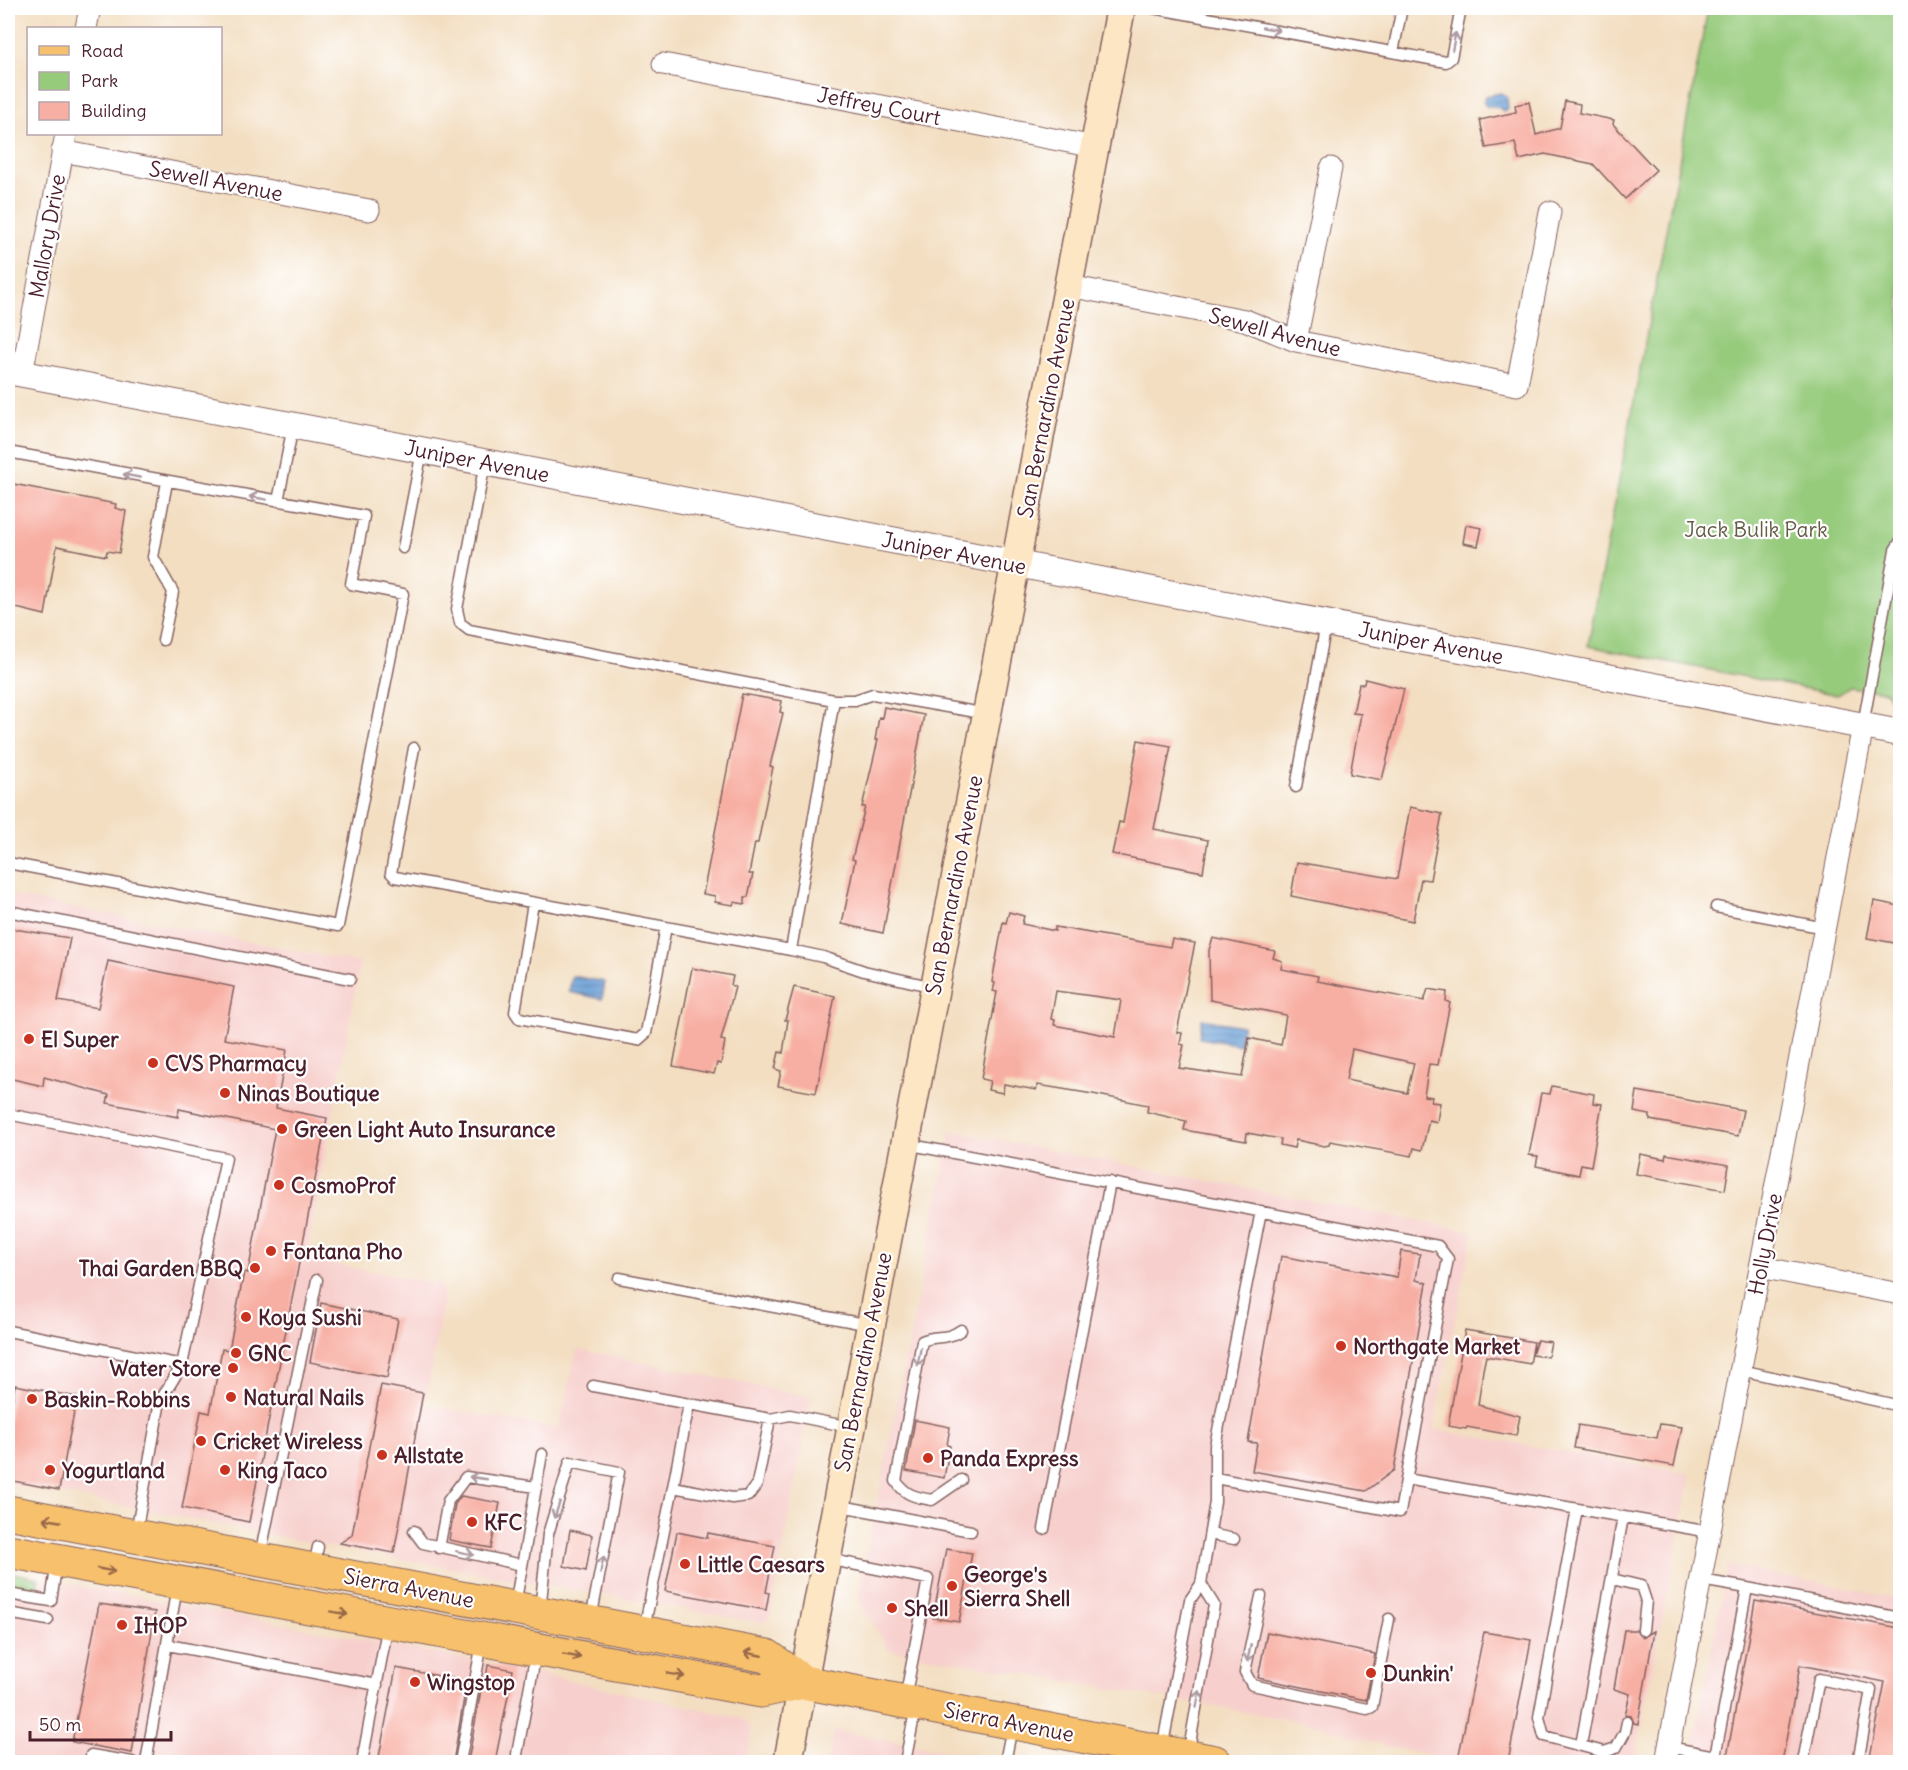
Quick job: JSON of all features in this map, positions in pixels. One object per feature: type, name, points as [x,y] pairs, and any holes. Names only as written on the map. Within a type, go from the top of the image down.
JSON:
[{"type":"main road","name":"San Bernardino Avenue","points":[[788,1762],[904,1143],[1122,8]]},
{"type":"main road","name":"Sierra Avenue","points":[[8,1512],[259,1560],[316,1558],[381,1583],[767,1656],[803,1682]]},
{"type":"main road","name":"Sierra Avenue","points":[[8,1551],[761,1691],[803,1682],[1188,1757]]},
{"type":"main road","points":[[177,1583],[180,1568],[186,1564],[326,1589],[381,1583]]},
{"type":"street","points":[[86,27],[90,8]]},
{"type":"street","name":"Jeffrey Court","points":[[663,64],[1095,147]]},
{"type":"street","name":"Sewell Avenue","points":[[64,142],[369,210]]},
{"type":"street","name":"Mallory Drive","points":[[15,373],[64,142]]},
{"type":"street","points":[[1296,341],[1331,168]]},
{"type":"street","name":"Sewell Avenue","points":[[1069,286],[1245,320],[1296,341],[1516,385],[1550,212]]},
{"type":"street","name":"Juniper Avenue","points":[[15,373],[1900,733]]},
{"type":"street","name":"Holly Drive","points":[[1667,1755],[1863,726]]},
{"type":"street","points":[[1760,1267],[1900,1294]]},
{"type":"lane","points":[[1153,8],[1446,62],[1451,57],[1461,8]]},
{"type":"lane","points":[[1394,52],[1402,8]]},
{"type":"lane","points":[[278,501],[294,426]]},
{"type":"lane","points":[[404,548],[422,451]]},
{"type":"lane","points":[[8,452],[364,516],[351,584],[403,594],[338,926],[8,863]]},
{"type":"lane","points":[[485,463],[457,609],[460,623],[469,630],[834,700],[855,699],[873,694],[987,714]]},
{"type":"lane","points":[[163,640],[173,592],[153,557],[167,482]]},
{"type":"lane","points":[[1863,726],[1895,550],[1900,542]]},
{"type":"lane","points":[[1296,787],[1326,623]]},
{"type":"lane","points":[[791,950],[834,700]]},
{"type":"lane","points":[[414,748],[391,873],[395,877],[791,950],[823,957],[864,971],[934,987]]},
{"type":"lane","points":[[533,903],[514,1012],[519,1018],[638,1040],[646,1033],[666,927]]},
{"type":"lane","points":[[1716,906],[1825,928]]},
{"type":"lane","points":[[8,911],[350,979]]},
{"type":"lane","points":[[8,1114],[226,1158],[182,1365],[160,1401],[136,1536]]},
{"type":"lane","points":[[904,1143],[1438,1246],[1448,1259],[1400,1512],[1215,1478]]},
{"type":"lane","points":[[1044,1528],[1110,1182]]},
{"type":"lane","points":[[1188,1757],[1190,1600],[1201,1584],[1210,1534],[1215,1478],[1215,1446],[1261,1211]]},
{"type":"lane","points":[[619,1278],[870,1325]]},
{"type":"lane","points":[[259,1560],[317,1280]]},
{"type":"lane","points":[[961,1330],[950,1338],[930,1338],[922,1341],[896,1481],[902,1491],[932,1500],[961,1480]]},
{"type":"lane","points":[[8,1331],[182,1365]]},
{"type":"lane","points":[[1741,1370],[1900,1406]]},
{"type":"lane","points":[[593,1386],[770,1419],[790,1415],[851,1427]]},
{"type":"lane","points":[[644,1633],[689,1404]]},
{"type":"lane","points":[[673,1487],[732,1498],[748,1496],[757,1484],[770,1419]]},
{"type":"lane","points":[[527,1610],[522,1565],[542,1454]]},
{"type":"lane","points":[[527,1610],[570,1462],[620,1472],[591,1623]]},
{"type":"lane","points":[[439,1548],[448,1501],[466,1477],[536,1487]]},
{"type":"lane","points":[[1406,1479],[1710,1533]]},
{"type":"lane","points":[[836,1505],[971,1531]]},
{"type":"lane","points":[[1576,1509],[1539,1717],[1544,1736],[1605,1752],[1616,1749],[1625,1732],[1627,1722]]},
{"type":"lane","points":[[1581,1745],[1623,1517]]},
{"type":"lane","points":[[414,1531],[423,1543],[522,1565]]},
{"type":"lane","points":[[1210,1534],[1234,1539]]},
{"type":"lane","points":[[826,1559],[928,1579],[910,1703],[905,1762]]},
{"type":"lane","points":[[8,1594],[51,1601],[58,1561]]},
{"type":"lane","points":[[1612,1579],[1641,1586],[1646,1601],[1643,1630]]},
{"type":"lane","points":[[1701,1580],[1900,1618]]},
{"type":"lane","points":[[146,1762],[177,1583]]},
{"type":"lane","points":[[1188,1757],[1214,1605],[1201,1584]]},
{"type":"lane","points":[[1667,1755],[1715,1759],[1747,1588]]},
{"type":"lane","points":[[1261,1596],[1245,1672],[1252,1685],[1367,1709],[1372,1707],[1389,1619]]},
{"type":"lane","points":[[8,1613],[48,1620]]},
{"type":"lane","points":[[362,1762],[388,1621]]},
{"type":"lane","points":[[460,1762],[483,1640]]},
{"type":"lane","points":[[168,1645],[377,1685]]},
{"type":"lane","points":[[517,1754],[537,1650]]},
{"type":"lane","points":[[1803,1762],[1819,1679],[1871,1690],[1858,1762]]},
{"type":"lane","points":[[1005,1762],[1013,1723]]},
{"type":"lane","points":[[91,1755],[132,1762]]},
{"type":"shaded area","points":[[8,895],[360,963],[306,1259],[440,1284],[444,1296],[425,1405],[559,1429],[577,1349],[811,1397],[770,1617],[764,1623],[337,1548],[8,1483]]},
{"type":"shaded area","points":[[951,1131],[1473,1232],[1433,1429],[1691,1474],[1634,1762],[1462,1762],[1374,1743],[1319,1725],[889,1650],[858,1599]]},
{"type":"shaded area","points":[[1728,1565],[1900,1599],[1900,1762],[1690,1762]]},
{"type":"shaded area","points":[[8,1572],[513,1668],[740,1718],[750,1725],[751,1733],[746,1762],[8,1762]]},
{"type":"shaded area","points":[[834,1730],[1003,1762],[828,1762]]},
{"type":"green space","name":"Jack Bulik Park","points":[[1708,8],[1900,8],[1900,705],[1894,704],[1885,691],[1850,687],[1838,695],[1588,646]]},
{"type":"green space","points":[[8,1572],[39,1578],[36,1588],[31,1590],[8,1585]]},
{"type":"water","points":[[1501,93],[1507,97],[1508,109],[1503,111],[1498,107],[1486,106],[1483,102],[1486,96]]},
{"type":"water","points":[[572,976],[605,982],[602,999],[569,992]]},
{"type":"water","points":[[1202,1019],[1243,1026],[1240,1045],[1199,1038]]},
{"type":"building","points":[[1565,101],[1580,104],[1579,113],[1614,120],[1613,124],[1656,170],[1625,199],[1593,164],[1545,154],[1519,160],[1515,143],[1486,148],[1480,120],[1516,112],[1515,105],[1529,102],[1536,135],[1560,128]]},
{"type":"building","points":[[8,483],[116,504],[115,508],[126,511],[119,553],[107,551],[106,556],[57,546],[45,615],[8,606]]},
{"type":"building","points":[[1466,525],[1482,528],[1478,546],[1463,543]]},
{"type":"building","points":[[1365,679],[1404,689],[1382,780],[1350,774],[1361,714],[1353,713],[1359,684],[1364,684]]},
{"type":"building","points":[[742,694],[782,701],[780,712],[783,713],[770,766],[773,767],[758,843],[755,843],[749,874],[753,874],[748,897],[745,897],[745,904],[734,902],[733,905],[715,902],[715,896],[703,894]]},
{"type":"building","points":[[884,707],[924,715],[883,933],[842,924],[855,860],[852,859],[865,807],[862,807],[878,740],[875,740],[879,717],[882,718]]},
{"type":"building","points":[[1138,740],[1171,746],[1154,829],[1208,840],[1203,872],[1112,854],[1119,822],[1123,823]]},
{"type":"building","points":[[1410,807],[1442,814],[1430,880],[1421,879],[1413,921],[1291,896],[1297,862],[1397,879]]},
{"type":"building","points":[[1874,901],[1900,906],[1900,944],[1867,938]]},
{"type":"building","points":[[1009,912],[1024,916],[1022,924],[1055,931],[1055,927],[1170,947],[1172,939],[1195,943],[1177,1032],[1182,1033],[1180,1044],[1184,1045],[1179,1068],[1242,1077],[1249,1038],[1281,1045],[1286,1015],[1210,1000],[1209,950],[1213,938],[1275,951],[1273,958],[1282,961],[1281,969],[1318,976],[1317,981],[1424,1001],[1428,989],[1447,992],[1446,1001],[1450,1003],[1438,1065],[1429,1064],[1424,1096],[1432,1097],[1431,1102],[1440,1103],[1437,1122],[1429,1120],[1422,1150],[1414,1148],[1412,1156],[1330,1141],[1329,1145],[1324,1146],[1296,1140],[1294,1148],[1280,1145],[1281,1139],[1247,1133],[1246,1141],[1184,1130],[1186,1121],[1147,1112],[1148,1105],[1093,1094],[1038,1085],[1036,1090],[1004,1084],[1003,1093],[988,1090],[990,1081],[981,1079],[997,992],[993,991],[995,983],[992,982],[1003,922],[1006,923]],"holes":[[[1056,991],[1121,1000],[1115,1037],[1054,1025],[1055,1020],[1051,1019]],[[1352,1049],[1414,1063],[1407,1093],[1346,1080]]]},
{"type":"building","points":[[8,928],[70,938],[58,1001],[98,1008],[108,961],[234,987],[224,1039],[287,1050],[276,1108],[327,1118],[249,1522],[182,1508],[201,1411],[210,1413],[222,1349],[229,1350],[244,1272],[248,1273],[275,1129],[179,1109],[178,1117],[107,1103],[109,1095],[44,1077],[43,1086],[8,1078]]},
{"type":"building","points":[[692,968],[733,976],[731,985],[735,987],[721,1040],[725,1041],[721,1064],[717,1063],[714,1074],[673,1066]]},
{"type":"building","points":[[794,987],[835,996],[816,1093],[778,1086],[781,1071],[775,1069],[779,1052],[783,1053],[788,1020],[785,1020]]},
{"type":"building","points":[[1552,1086],[1594,1094],[1593,1103],[1602,1104],[1591,1166],[1581,1164],[1579,1175],[1536,1166],[1538,1156],[1529,1155],[1541,1093],[1550,1094]]},
{"type":"building","points":[[1637,1091],[1743,1110],[1738,1136],[1650,1120],[1650,1115],[1634,1112]]},
{"type":"building","points":[[1640,1154],[1665,1159],[1666,1154],[1729,1165],[1725,1190],[1636,1174]]},
{"type":"building","name":"Northgate Market","points":[[1401,1251],[1420,1254],[1416,1280],[1427,1283],[1394,1470],[1366,1491],[1252,1471],[1257,1443],[1248,1442],[1281,1256],[1397,1277]]},
{"type":"building","points":[[321,1303],[398,1319],[387,1378],[310,1362]]},
{"type":"building","points":[[1465,1330],[1534,1342],[1530,1364],[1486,1356],[1483,1370],[1478,1405],[1520,1416],[1516,1436],[1448,1426]]},
{"type":"building","points":[[1537,1340],[1551,1342],[1548,1357],[1532,1355]]},
{"type":"building","points":[[15,1385],[77,1397],[59,1490],[8,1480],[8,1423]]},
{"type":"building","points":[[381,1385],[423,1393],[394,1553],[340,1543],[352,1535]]},
{"type":"building","name":"Panda Express","points":[[915,1420],[950,1427],[947,1445],[950,1446],[944,1478],[906,1471]]},
{"type":"building","points":[[1660,1424],[1682,1427],[1674,1466],[1574,1448],[1578,1425],[1657,1438]]},
{"type":"building","name":"KFC","points":[[461,1496],[500,1503],[491,1548],[449,1540],[455,1504]]},
{"type":"building","points":[[570,1530],[592,1535],[586,1571],[564,1566]]},
{"type":"building","points":[[677,1532],[707,1538],[708,1533],[775,1546],[766,1592],[769,1593],[766,1610],[665,1591]]},
{"type":"building","name":"George's Sierra Shell","points":[[946,1549],[972,1553],[959,1622],[933,1618]]},
{"type":"building","points":[[1755,1601],[1900,1628],[1900,1762],[1869,1762],[1885,1682],[1800,1665],[1782,1762],[1726,1762]]},
{"type":"building","points":[[99,1604],[155,1612],[132,1753],[72,1742]]},
{"type":"building","points":[[1624,1630],[1636,1630],[1643,1637],[1654,1631],[1638,1724],[1634,1723],[1631,1716],[1625,1715],[1630,1694],[1614,1689]]},
{"type":"building","points":[[1267,1632],[1375,1654],[1366,1700],[1258,1678]]},
{"type":"building","points":[[1484,1632],[1531,1640],[1508,1762],[1458,1759]]},
{"type":"building","points":[[488,1665],[513,1670],[495,1762],[468,1762],[482,1684],[485,1685]]},
{"type":"building","points":[[396,1668],[467,1681],[453,1762],[378,1762]]},
{"type":"place","name":"El Super","points":[[29,1039]]},
{"type":"place","name":"CVS Pharmacy","points":[[153,1063]]},
{"type":"place","name":"Ninas Boutique","points":[[225,1093]]},
{"type":"place","name":"Green Light Auto Insurance","points":[[282,1129]]},
{"type":"place","name":"CosmoProf","points":[[279,1185]]},
{"type":"place","name":"Fontana Pho","points":[[271,1251]]},
{"type":"place","name":"Thai Garden BBQ","points":[[255,1268]]},
{"type":"place","name":"Koya Sushi","points":[[246,1317]]},
{"type":"place","name":"Northgate Market","points":[[1341,1346]]},
{"type":"place","name":"GNC","points":[[236,1353]]},
{"type":"place","name":"Water Store","points":[[233,1368]]},
{"type":"place","name":"Natural Nails","points":[[231,1397]]},
{"type":"place","name":"Baskin-Robbins","points":[[32,1399]]},
{"type":"place","name":"Cricket Wireless","points":[[201,1441]]},
{"type":"place","name":"Allstate","points":[[382,1455]]},
{"type":"place","name":"Panda Express","points":[[928,1458]]},
{"type":"place","name":"Yogurtland","points":[[50,1470]]},
{"type":"place","name":"King Taco","points":[[225,1470]]},
{"type":"place","name":"KFC","points":[[472,1522]]},
{"type":"place","name":"Little Caesars","points":[[685,1564]]},
{"type":"place","name":"George's Sierra Shell","points":[[952,1586]]},
{"type":"place","name":"Shell","points":[[892,1608]]},
{"type":"place","name":"IHOP","points":[[122,1625]]},
{"type":"place","name":"Dunkin'","points":[[1371,1673]]},
{"type":"place","name":"Wingstop","points":[[415,1682]]}]
